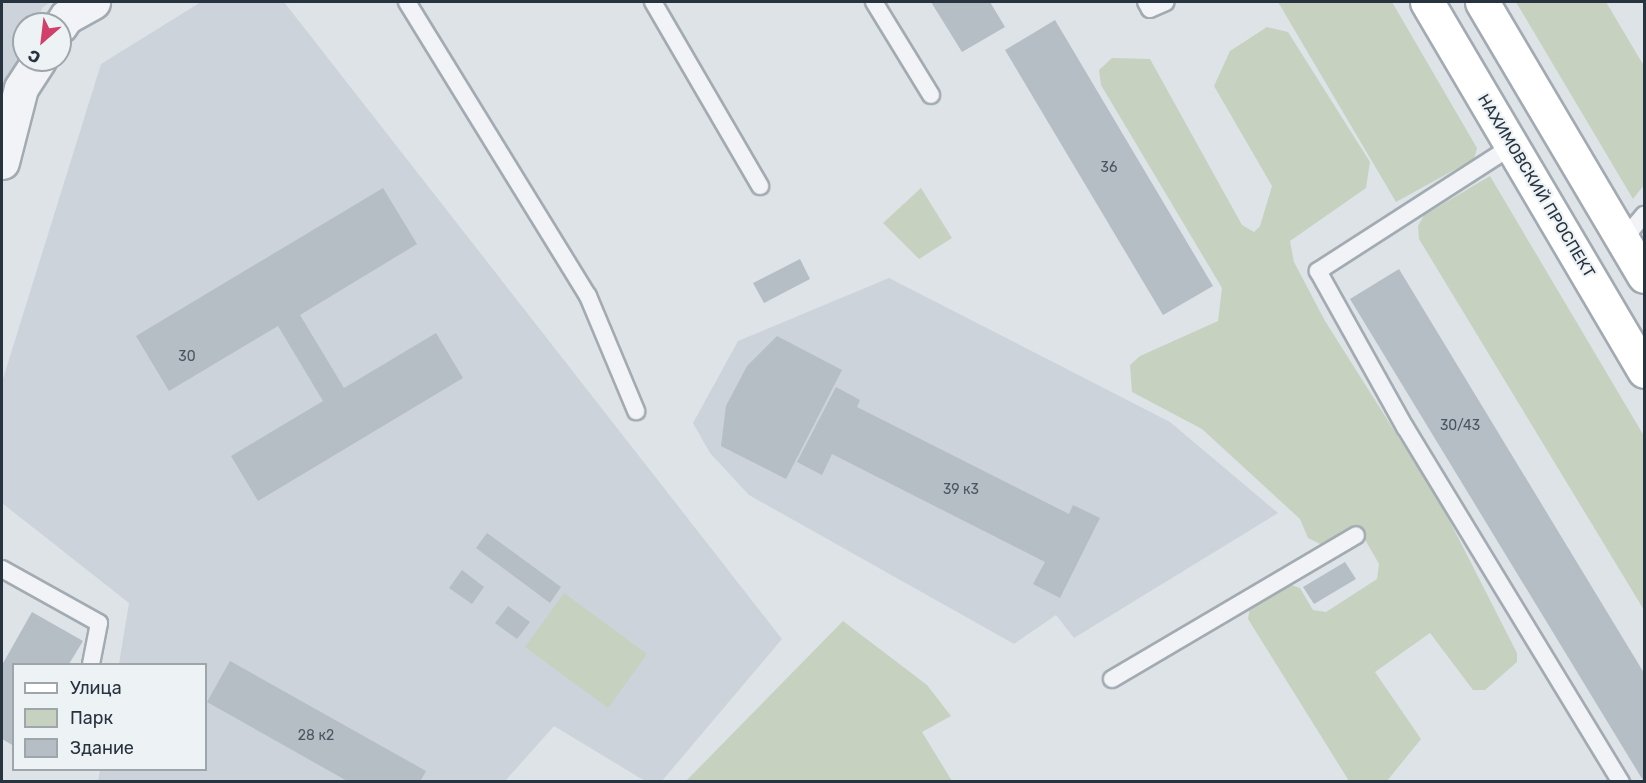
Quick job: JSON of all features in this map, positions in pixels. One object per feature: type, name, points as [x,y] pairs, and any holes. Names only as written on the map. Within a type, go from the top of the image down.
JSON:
[{"type":"main road","name":"НАХИМОВСКИЙ ПРОСПЕКТ","points":[[1427,2],[1644,371]]},
{"type":"main road","points":[[1482,2],[1644,276]]},
{"type":"street","points":[[72,14],[93,2]]},
{"type":"street","points":[[2,162],[7,119],[31,72]]},
{"type":"lane","points":[[407,2],[588,296],[636,411]]},
{"type":"lane","points":[[653,2],[760,186]]},
{"type":"lane","points":[[874,2],[931,95]]},
{"type":"lane","points":[[1146,2],[1150,9],[1166,2]]},
{"type":"lane","points":[[1512,146],[1318,271],[1405,427],[1621,782]]},
{"type":"lane","points":[[1623,240],[1644,215]]},
{"type":"lane","points":[[1112,679],[1356,535]]},
{"type":"lane","points":[[2,569],[99,623],[91,663]]},
{"type":"shaded area","points":[[2,2],[51,2],[43,7],[40,12],[12,12],[12,70],[2,90]]},
{"type":"shaded area","points":[[201,2],[284,2],[782,639],[662,781],[645,781],[554,726],[505,781],[98,781],[100,771],[207,771],[207,663],[119,663],[129,603],[2,503],[2,382],[101,64]]},
{"type":"shaded area","points":[[889,278],[1170,422],[1278,513],[1074,638],[1056,615],[1014,644],[749,495],[710,453],[693,423],[738,341]]},
{"type":"green space","points":[[1278,2],[1392,2],[1477,148],[1474,159],[1396,202]]},
{"type":"green space","points":[[1516,2],[1606,2],[1644,66],[1644,185],[1633,199]]},
{"type":"green space","points":[[1267,27],[1288,32],[1370,162],[1366,188],[1290,241],[1294,262],[1325,321],[1442,506],[1517,653],[1517,662],[1485,690],[1473,690],[1430,633],[1375,672],[1421,739],[1387,781],[1349,781],[1248,619],[1250,607],[1288,584],[1300,588],[1313,610],[1326,612],[1377,579],[1379,564],[1363,536],[1324,546],[1308,538],[1300,519],[1202,429],[1132,392],[1130,365],[1140,356],[1218,321],[1222,288],[1101,85],[1099,70],[1112,58],[1150,59],[1242,225],[1254,232],[1260,226],[1272,186],[1214,86],[1230,51]]},
{"type":"green space","points":[[1490,176],[1644,436],[1644,610],[1419,239],[1418,226],[1424,215]]},
{"type":"green space","points":[[921,188],[952,238],[919,259],[883,223]]},
{"type":"green space","points":[[564,593],[647,654],[608,708],[525,647]]},
{"type":"green space","points":[[843,621],[927,685],[951,716],[922,732],[952,781],[686,781]]},
{"type":"building","points":[[931,2],[990,2],[1005,27],[962,52]]},
{"type":"building","points":[[1055,20],[1213,286],[1163,315],[1005,50]]},
{"type":"building","points":[[383,188],[417,244],[300,315],[344,388],[436,333],[463,378],[258,501],[231,456],[323,401],[278,326],[169,391],[136,336]]},
{"type":"building","points":[[800,259],[810,279],[764,303],[753,283]]},
{"type":"building","points":[[1399,269],[1644,673],[1644,782],[1350,299]]},
{"type":"building","points":[[777,336],[842,370],[786,479],[721,446],[726,406],[747,366]]},
{"type":"building","points":[[836,387],[860,400],[857,407],[1069,514],[1073,505],[1100,518],[1060,598],[1033,584],[1045,562],[832,454],[822,475],[797,462]]},
{"type":"building","points":[[487,533],[561,587],[550,603],[476,548]]},
{"type":"building","points":[[1345,562],[1356,579],[1314,604],[1303,587]]},
{"type":"building","points":[[462,570],[484,587],[472,604],[449,588]]},
{"type":"building","points":[[508,606],[530,622],[517,639],[495,623]]},
{"type":"building","points":[[32,612],[83,641],[70,663],[12,663],[12,745],[2,739],[2,665]]},
{"type":"building","points":[[230,661],[426,771],[420,782],[349,782],[207,702]]}]
